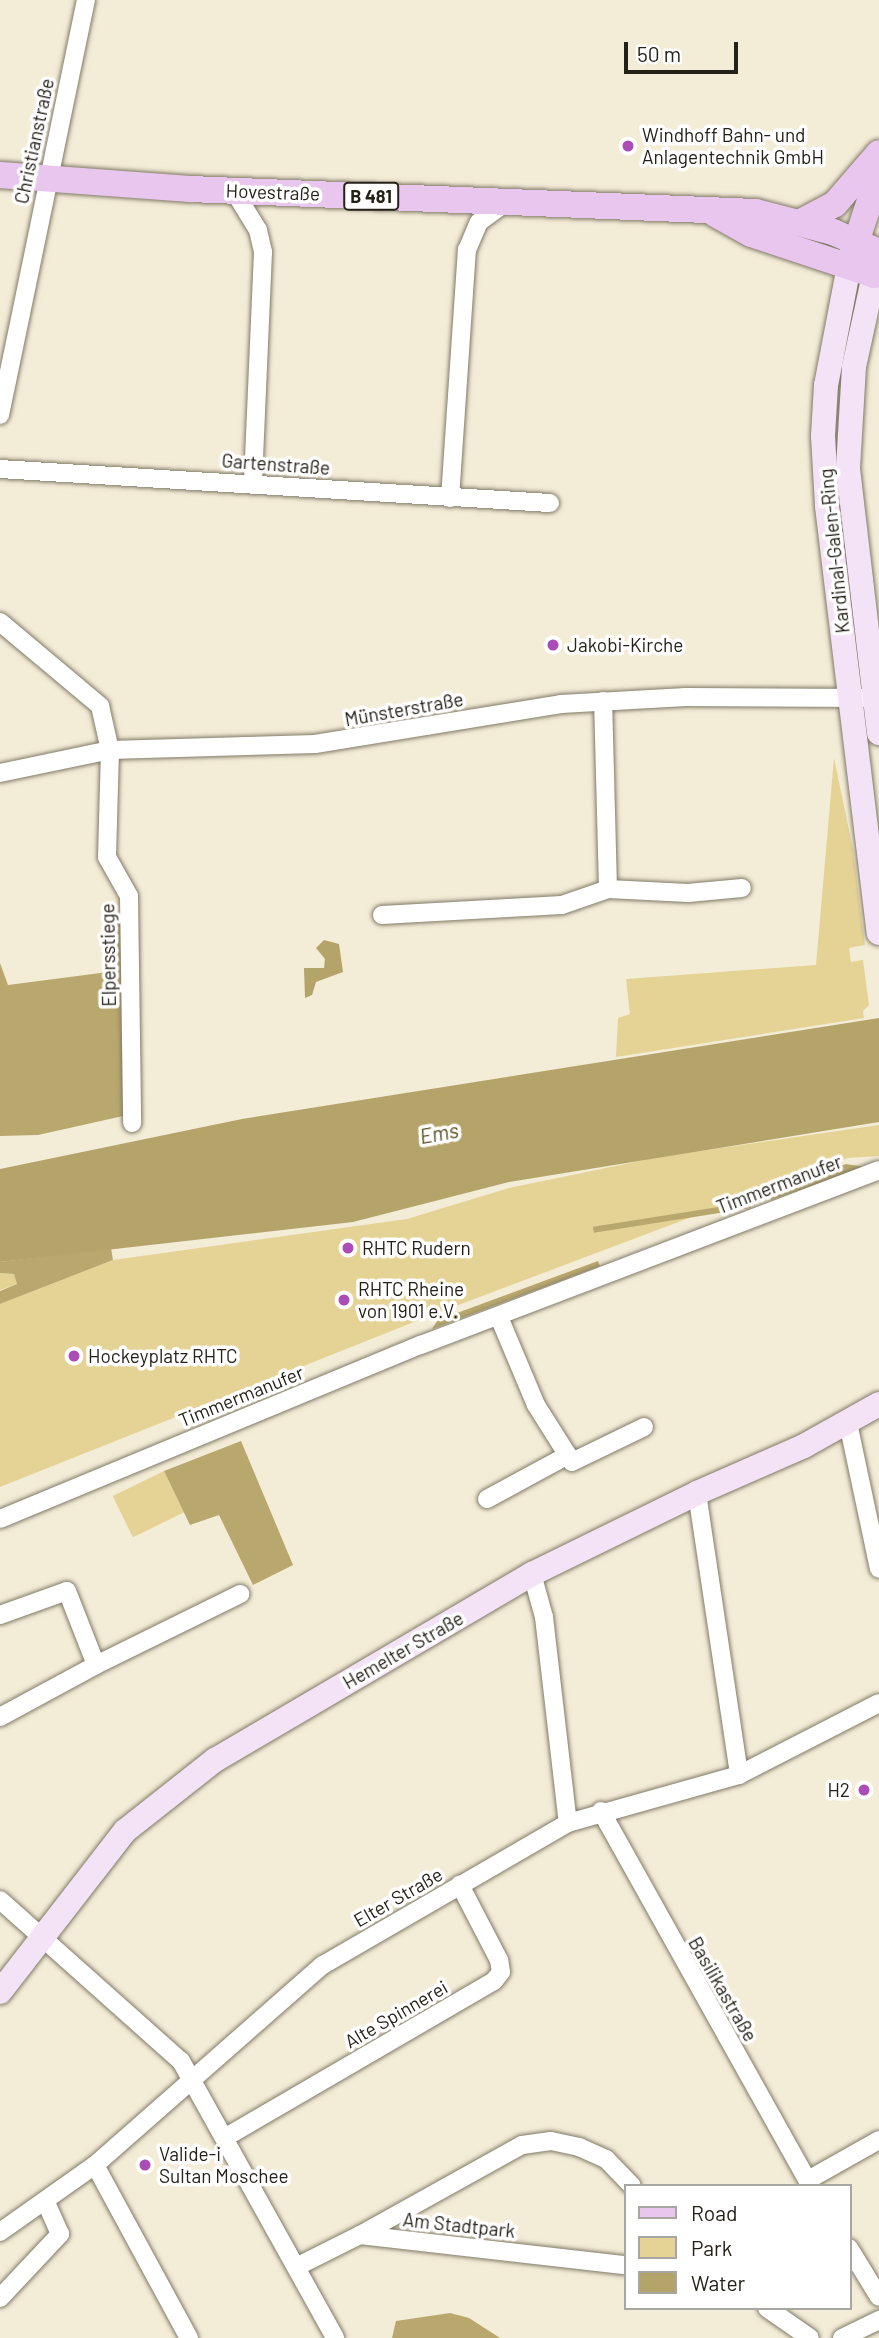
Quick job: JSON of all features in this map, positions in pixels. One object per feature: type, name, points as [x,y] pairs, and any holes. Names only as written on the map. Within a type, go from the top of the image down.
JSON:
[{"type":"main road","points":[[802,222],[835,204],[879,153]]},
{"type":"main road","name":"Kardinal-Galen-Ring","points":[[879,173],[873,261],[860,333],[850,416],[849,493],[877,698],[879,733]]},
{"type":"main road","name":"Hovestraße","points":[[0,175],[234,191],[656,205],[713,213],[755,212],[802,222],[873,261]]},
{"type":"main road","name":"Hovestraße","points":[[713,213],[751,234],[849,267]]},
{"type":"main road","name":"B 481","points":[[849,267],[873,261]]},
{"type":"main road","name":"Kardinal-Galen-Ring","points":[[849,267],[826,385],[823,436],[827,506],[879,933]]},
{"type":"main road","name":"Hemelter Straße","points":[[0,1992],[125,1831],[185,1780],[532,1574],[848,1423],[879,1404]]},
{"type":"street","name":"Christianstraße","points":[[0,415],[86,0]]},
{"type":"street","points":[[234,191],[258,230],[263,251],[253,482]]},
{"type":"street","points":[[450,498],[467,250],[479,222],[509,201]]},
{"type":"street","name":"Gartenstraße","points":[[0,469],[253,482],[550,503]]},
{"type":"street","points":[[0,622],[100,706],[110,750]]},
{"type":"street","name":"Münsterstraße","points":[[0,773],[110,750],[314,744],[603,701],[877,698]]},
{"type":"street","points":[[603,701],[608,889]]},
{"type":"street","name":"Elpersstiege","points":[[110,750],[107,858],[129,896],[132,1123]]},
{"type":"street","points":[[382,915],[562,905],[608,889],[688,893],[742,888]]},
{"type":"street","name":"Timmermanufer","points":[[0,1519],[499,1317],[879,1170]]},
{"type":"street","points":[[499,1317],[536,1405],[572,1462],[644,1427]]},
{"type":"street","points":[[848,1423],[879,1569]]},
{"type":"street","points":[[487,1499],[568,1455]]},
{"type":"street","points":[[697,1493],[739,1775]]},
{"type":"street","points":[[532,1574],[544,1617],[568,1823]]},
{"type":"street","points":[[0,1615],[67,1591],[96,1665]]},
{"type":"street","points":[[0,1717],[96,1665],[240,1594]]},
{"type":"street","name":"Elter Straße","points":[[0,2232],[95,2165],[323,1965],[568,1823],[601,1811],[739,1775],[879,1703]]},
{"type":"street","name":"Basilikastraße","points":[[601,1811],[809,2183]]},
{"type":"street","name":"Alte Spinnerei","points":[[226,2137],[494,1980],[501,1972],[499,1960],[460,1885]]},
{"type":"street","points":[[0,1900],[43,1934],[181,2061],[195,2080],[335,2338]]},
{"type":"street","points":[[809,2183],[879,2140]]},
{"type":"street","points":[[296,2267],[360,2235],[522,2145],[551,2141],[579,2147],[606,2160],[630,2184]]},
{"type":"street","points":[[95,2165],[189,2338]]},
{"type":"street","points":[[0,2298],[60,2234],[46,2202]]},
{"type":"street","name":"Am Stadtpark","points":[[360,2235],[624,2265]]},
{"type":"street","points":[[851,2251],[878,2293]]},
{"type":"street","points":[[770,2310],[810,2338]]},
{"type":"street","points":[[842,2338],[879,2320]]},
{"type":"green space","points":[[834,758],[853,849],[865,945],[849,948],[851,962],[863,960],[869,1005],[863,1011],[864,1018],[616,1057],[618,1018],[630,1014],[626,979],[816,965]]},
{"type":"green space","points":[[879,1125],[879,1156],[848,1158],[424,1318],[0,1487],[0,1304],[113,1260],[407,1219],[509,1188],[659,1157]]},
{"type":"green space","points":[[0,1273],[14,1274],[17,1284],[0,1290]]},
{"type":"green space","points":[[164,1471],[184,1512],[133,1537],[113,1496]]},
{"type":"shaded area","points":[[125,917],[123,1116],[38,1135],[0,1136],[0,963],[8,985],[116,971],[117,921]]},
{"type":"shaded area","points":[[846,1164],[865,1167],[771,1200],[770,1193]]},
{"type":"shaded area","points":[[750,1202],[751,1208],[594,1233],[593,1227]]},
{"type":"shaded area","points":[[111,1248],[113,1260],[0,1304],[0,1291],[17,1284],[14,1274],[0,1273],[0,1262]]},
{"type":"shaded area","points":[[598,1261],[600,1266],[432,1329],[438,1320]]},
{"type":"shaded area","points":[[241,1441],[293,1565],[253,1585],[219,1515],[190,1525],[164,1471]]},
{"type":"shaded area","points":[[450,2313],[469,2318],[500,2338],[392,2338],[396,2321]]},
{"type":"water","points":[[324,940],[339,944],[343,972],[316,982],[312,995],[305,998],[304,968],[324,968],[325,959],[316,948]]},
{"type":"water","name":"Ems","points":[[879,1018],[879,1122],[509,1182],[353,1222],[0,1262],[0,1169],[242,1119]]},
{"type":"place","name":"Windhoff Bahn- und Anlagentechnik GmbH","points":[[628,146]]},
{"type":"place","name":"Jakobi-Kirche","points":[[553,645]]},
{"type":"place","name":"RHTC Rudern","points":[[348,1248]]},
{"type":"place","name":"RHTC Rheine von 1901 e.V.","points":[[344,1300]]},
{"type":"place","name":"Hockeyplatz RHTC","points":[[74,1356]]},
{"type":"place","name":"H2","points":[[864,1790]]},
{"type":"place","name":"Valide-i Sultan Moschee","points":[[145,2165]]}]
